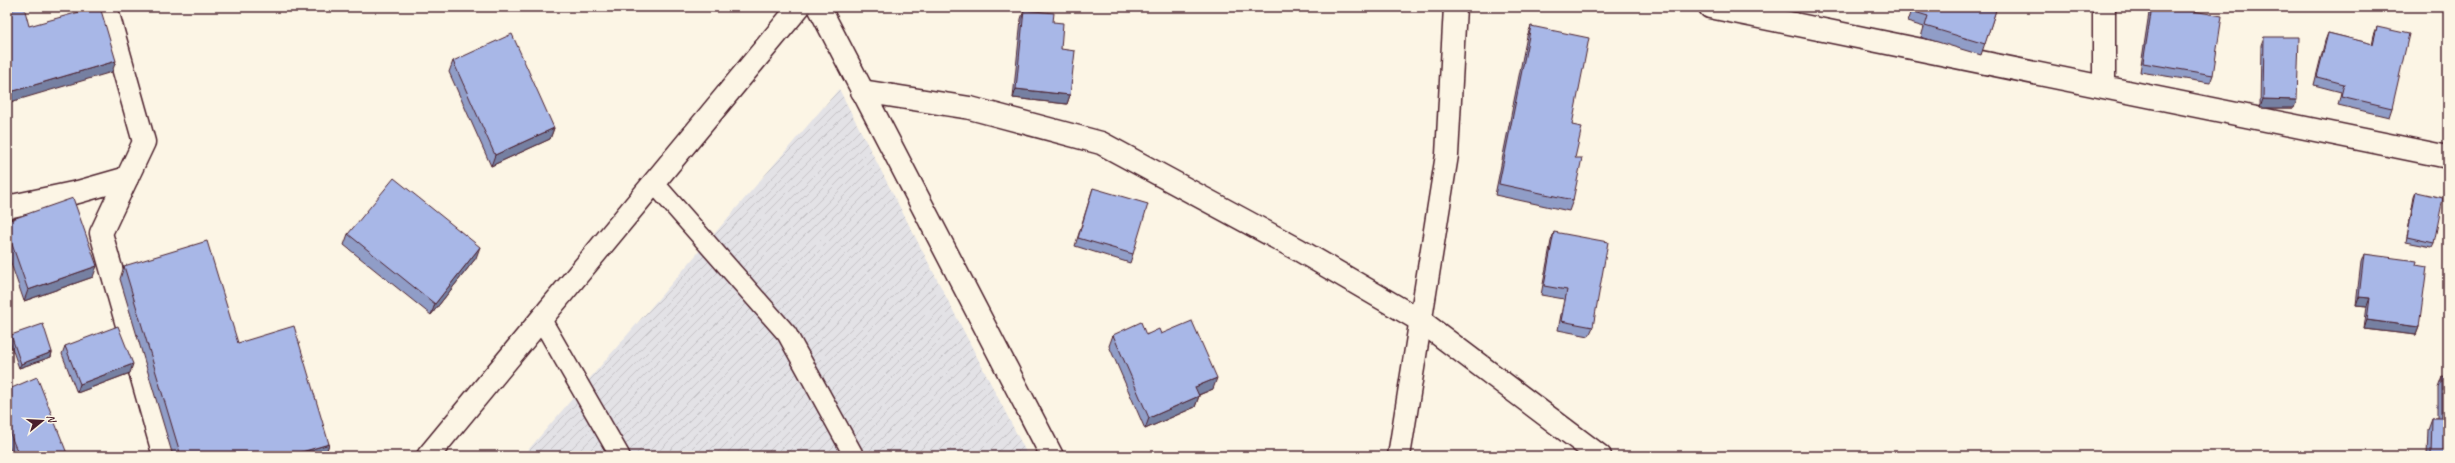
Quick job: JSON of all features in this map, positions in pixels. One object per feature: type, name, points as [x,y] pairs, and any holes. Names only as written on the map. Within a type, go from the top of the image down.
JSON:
[{"type":"street","points":[[106,7],[144,142],[101,232],[164,456]]},
{"type":"street","points":[[428,456],[799,7]]},
{"type":"street","points":[[819,7],[1052,456]]},
{"type":"street","points":[[1399,456],[1447,155],[1455,7]]},
{"type":"street","points":[[1710,7],[2448,157]]},
{"type":"street","points":[[2104,7],[2104,86]]},
{"type":"street","points":[[862,91],[970,108],[1101,143],[1299,250],[1420,321],[1600,456]]},
{"type":"street","points":[[7,207],[78,192],[127,178]]},
{"type":"lane","points":[[654,183],[787,334],[854,456]]},
{"type":"lane","points":[[541,319],[620,456]]},
{"type":"shaded area","points":[[839,89],[1028,456],[523,456]]},
{"type":"building","points":[[24,7],[29,26],[100,7],[116,61],[7,93],[7,11]]},
{"type":"building","points":[[1912,7],[1997,7],[1985,44],[1925,26],[1928,16],[1911,11]]},
{"type":"building","points":[[2152,7],[2170,7],[2222,16],[2213,75],[2143,63]]},
{"type":"building","points":[[1024,10],[1054,13],[1053,22],[1063,23],[1061,49],[1075,51],[1070,95],[1016,89]]},
{"type":"building","points":[[1531,26],[1589,38],[1572,125],[1582,127],[1575,158],[1582,158],[1573,200],[1499,184]]},
{"type":"building","points":[[2377,27],[2409,34],[2392,108],[2341,96],[2344,84],[2317,77],[2328,33],[2373,44]]},
{"type":"building","points":[[512,34],[554,128],[495,155],[453,61]]},
{"type":"building","points":[[2264,37],[2299,37],[2297,100],[2263,99]]},
{"type":"building","points":[[394,178],[480,247],[435,304],[348,234]]},
{"type":"building","points":[[1093,188],[1148,204],[1133,254],[1078,238]]},
{"type":"building","points":[[2416,192],[2443,198],[2434,243],[2407,237]]},
{"type":"building","points":[[73,198],[97,266],[28,290],[7,230],[7,221]]},
{"type":"building","points":[[1554,232],[1608,242],[1593,327],[1561,321],[1567,290],[1544,286]]},
{"type":"building","points":[[207,241],[238,343],[294,326],[329,444],[288,456],[181,456],[124,266]]},
{"type":"building","points":[[2364,254],[2417,261],[2416,265],[2427,267],[2419,327],[2367,320],[2370,298],[2359,297]]},
{"type":"building","points":[[1192,321],[1217,378],[1195,387],[1199,396],[1149,418],[1113,335],[1141,322],[1146,335],[1159,329],[1161,334]]},
{"type":"building","points":[[43,324],[52,352],[21,364],[11,335]]},
{"type":"building","points":[[118,326],[133,364],[80,384],[65,346]]},
{"type":"building","points":[[37,377],[68,456],[19,456],[7,426],[7,390]]},
{"type":"building","points":[[2442,377],[2448,378],[2448,456],[2431,456],[2432,418],[2442,418]]}]
